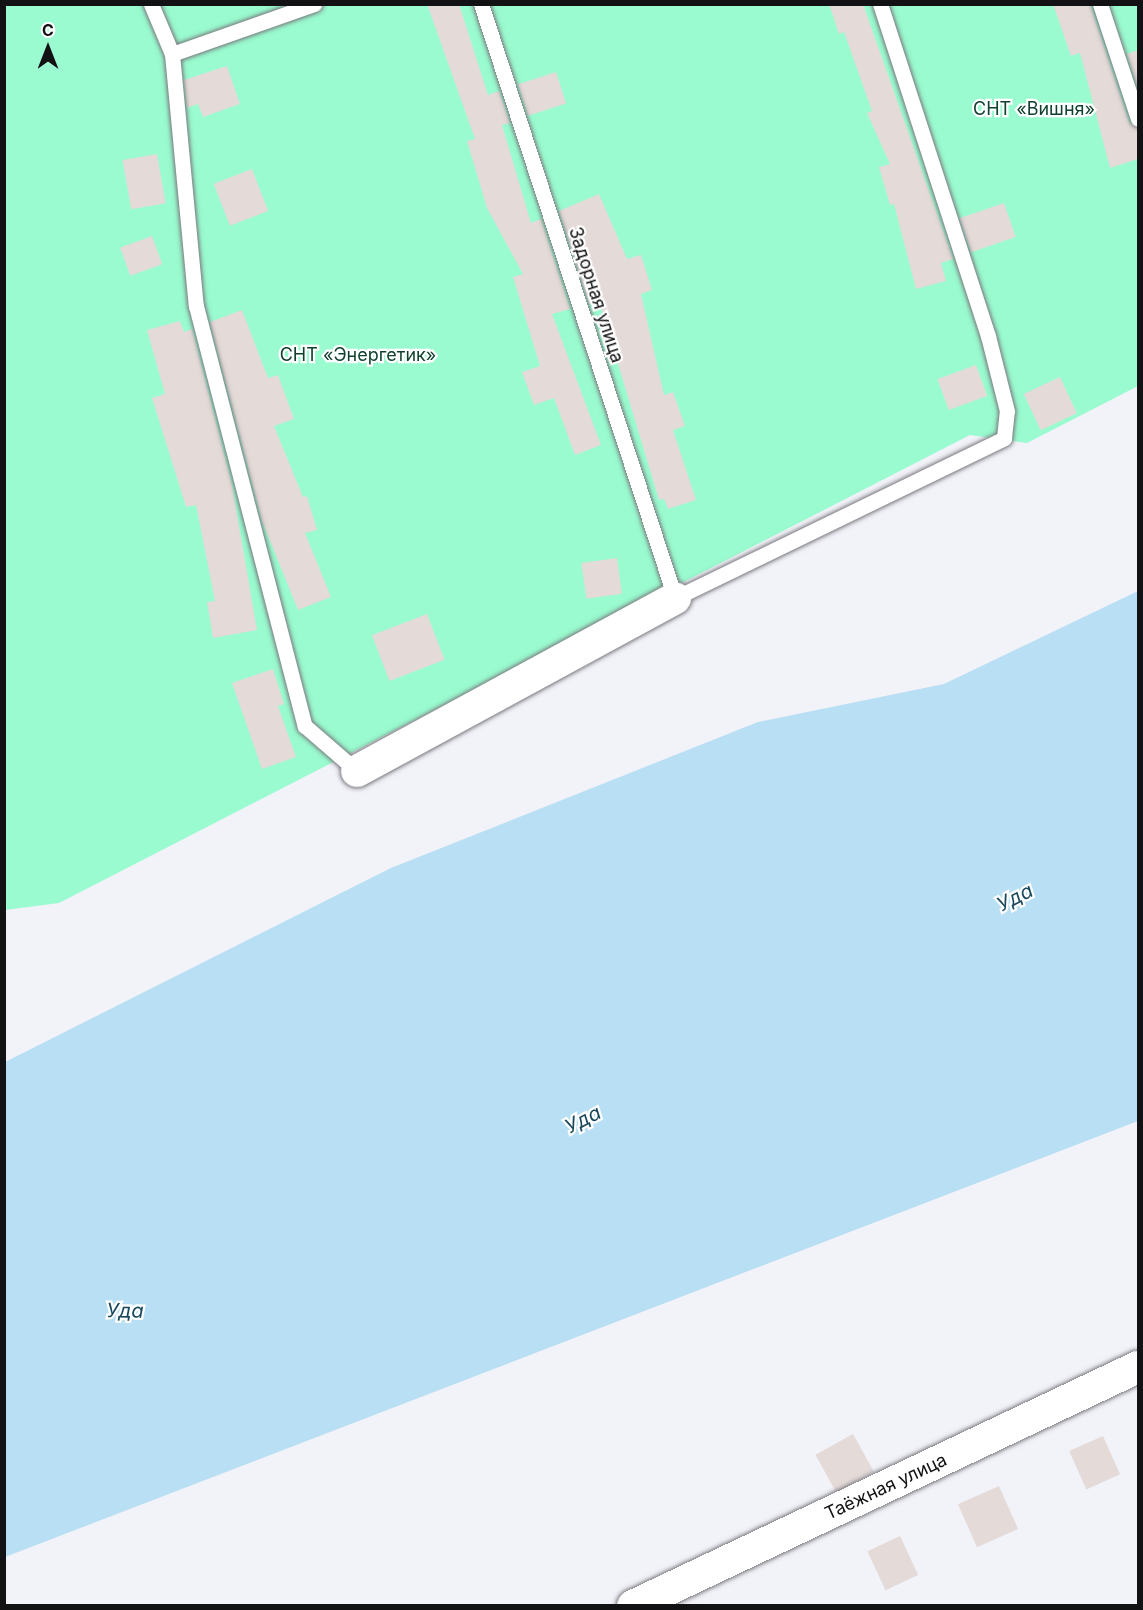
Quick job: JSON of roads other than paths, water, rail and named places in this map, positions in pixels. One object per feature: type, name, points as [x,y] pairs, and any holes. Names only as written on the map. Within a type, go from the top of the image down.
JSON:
[{"type":"street","points":[[357,771],[675,598]]},
{"type":"street","name":"Таёжная улица","points":[[633,1605],[1138,1366]]},
{"type":"lane","points":[[151,4],[172,54],[196,306],[305,726],[357,771]]},
{"type":"lane","points":[[172,54],[314,4]]},
{"type":"lane","name":"Задорная улица","points":[[481,4],[675,598]]},
{"type":"lane","points":[[675,598],[1004,438],[1007,411],[988,336],[880,4]]},
{"type":"lane","points":[[1100,4],[1138,119]]},
{"type":"water","name":"Уда","points":[[1138,591],[1138,1121],[5,1557],[5,1062],[391,868],[758,722],[944,684]]},
{"type":"park label","name":"СНТ «Вишня»","points":[[1034,109]]},
{"type":"park label","name":"СНТ «Энергетик»","points":[[358,355]]}]
